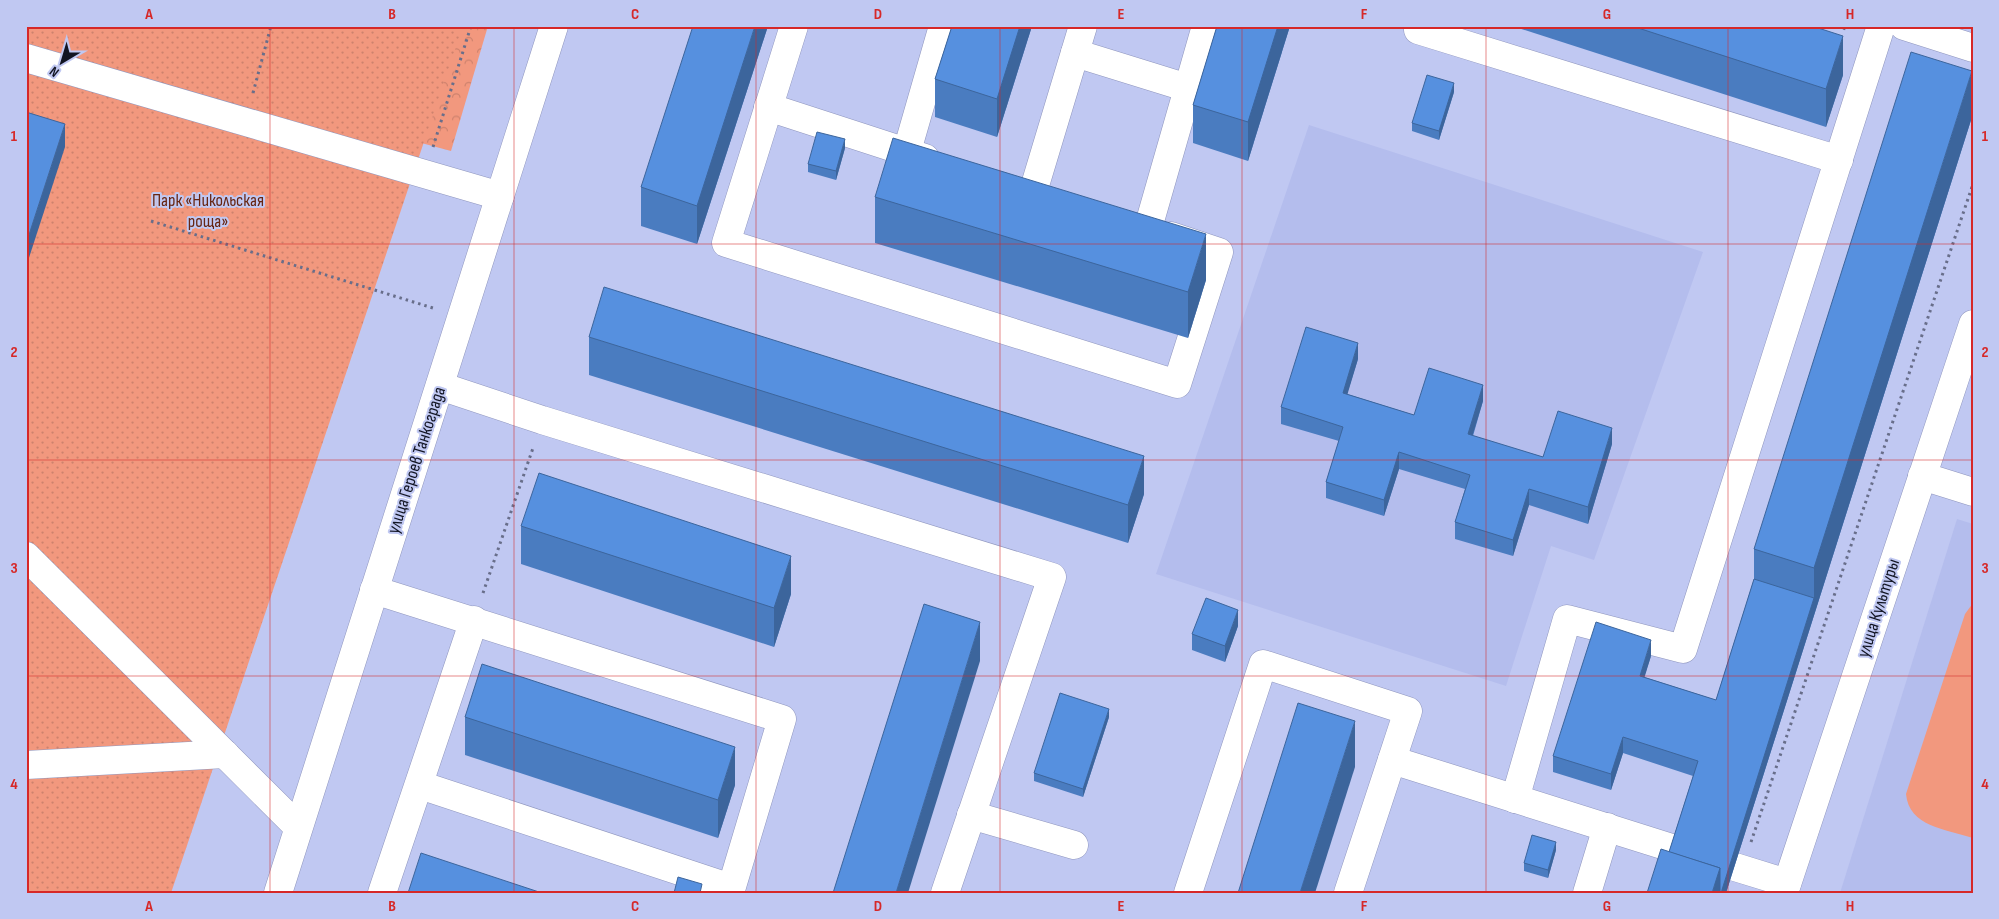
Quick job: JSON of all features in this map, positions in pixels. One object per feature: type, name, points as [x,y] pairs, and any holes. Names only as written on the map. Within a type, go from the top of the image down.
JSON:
[{"type":"main road","name":"улица Героев Танкограда","points":[[278,893],[554,26]]},
{"type":"main road","points":[[794,26],[726,243],[1177,384],[1219,252],[1121,220]]},
{"type":"main road","points":[[906,151],[943,26]]},
{"type":"main road","points":[[1033,192],[1083,26]]},
{"type":"main road","points":[[1148,228],[1206,26]]},
{"type":"main road","points":[[1515,799],[1567,619],[1683,649],[1881,26]]},
{"type":"main road","points":[[1904,26],[1973,48]]},
{"type":"main road","points":[[1418,30],[1839,160]]},
{"type":"main road","points":[[1075,53],[1188,88]]},
{"type":"main road","points":[[26,58],[500,196]]},
{"type":"main road","points":[[768,107],[952,166]]},
{"type":"main road","points":[[1006,184],[1060,200]]},
{"type":"main road","name":"улица Культуры","points":[[1785,888],[1973,324]]},
{"type":"main road","points":[[440,386],[542,420],[1052,577],[945,893]]},
{"type":"main road","points":[[1922,476],[1973,492]]},
{"type":"main road","points":[[26,556],[298,828]]},
{"type":"main road","points":[[374,590],[474,620],[782,719],[730,891],[420,785]]},
{"type":"main road","points":[[382,893],[420,785],[474,620]]},
{"type":"main road","points":[[1188,893],[1263,664],[1408,711],[1348,893]]},
{"type":"main road","points":[[26,765],[224,754]]},
{"type":"main road","points":[[1392,760],[1675,849]]},
{"type":"main road","points":[[972,815],[1074,844]]},
{"type":"main road","points":[[1587,893],[1607,827]]},
{"type":"main road","points":[[1738,868],[1785,888]]},
{"type":"path","points":[[245,122],[271,26]]},
{"type":"path","points":[[425,174],[471,26]]},
{"type":"path","points":[[1738,868],[1973,184]]},
{"type":"path","points":[[151,221],[462,317]]},
{"type":"path","points":[[474,620],[542,420]]},
{"type":"shaded area","points":[[1309,125],[1703,252],[1594,560],[1551,546],[1506,686],[1156,574]]},
{"type":"shaded area","points":[[1957,519],[1973,524],[1973,893],[1840,893]]},
{"type":"green space","name":"Парк «Никольская роща»","points":[[26,26],[463,26],[171,893],[26,893]]},
{"type":"green space","points":[[420,26],[488,26],[451,151],[388,134]]},
{"type":"green space","points":[[1973,603],[1973,838],[1941,829],[1921,820],[1914,814],[1906,794],[1965,614]]},
{"type":"building","points":[[693,26],[755,26],[697,206],[641,187]]},
{"type":"building","points":[[952,26],[1020,26],[997,99],[935,79]]},
{"type":"building","points":[[1217,26],[1278,26],[1248,122],[1193,105]]},
{"type":"building","points":[[1632,26],[1812,26],[1843,36],[1826,89]]},
{"type":"building","points":[[1911,52],[1972,71],[1814,568],[1754,549]]},
{"type":"building","points":[[1427,75],[1454,83],[1439,131],[1412,123]]},
{"type":"building","points":[[26,112],[65,124],[26,244]]},
{"type":"building","points":[[817,132],[845,139],[836,171],[808,164]]},
{"type":"building","points":[[893,138],[1206,234],[1188,292],[875,197]]},
{"type":"building","points":[[604,287],[1144,456],[1128,505],[589,337]]},
{"type":"building","points":[[1306,327],[1358,343],[1343,393],[1414,415],[1429,368],[1483,385],[1468,434],[1543,457],[1558,411],[1612,428],[1588,507],[1529,489],[1513,540],[1455,522],[1470,475],[1399,452],[1384,500],[1326,482],[1343,427],[1281,407]]},
{"type":"building","points":[[539,473],[791,556],[774,608],[521,526]]},
{"type":"building","points":[[1754,579],[1814,598],[1720,893],[1720,868],[1669,852],[1698,761],[1623,737],[1611,774],[1553,756],[1596,622],[1651,640],[1640,676],[1716,700]]},
{"type":"building","points":[[1206,598],[1238,610],[1225,646],[1192,634]]},
{"type":"building","points":[[924,604],[980,622],[896,893],[833,893]]},
{"type":"building","points":[[482,664],[735,747],[718,800],[465,717]]},
{"type":"building","points":[[1060,693],[1109,709],[1083,789],[1034,773]]},
{"type":"building","points":[[1298,703],[1355,721],[1300,893],[1238,893]]},
{"type":"building","points":[[1532,835],[1556,842],[1548,870],[1524,863]]},
{"type":"building","points":[[1661,849],[1720,868],[1712,893],[1647,893]]},
{"type":"building","points":[[421,853],[542,893],[408,893]]},
{"type":"building","points":[[678,877],[702,884],[700,893],[674,893]]}]
